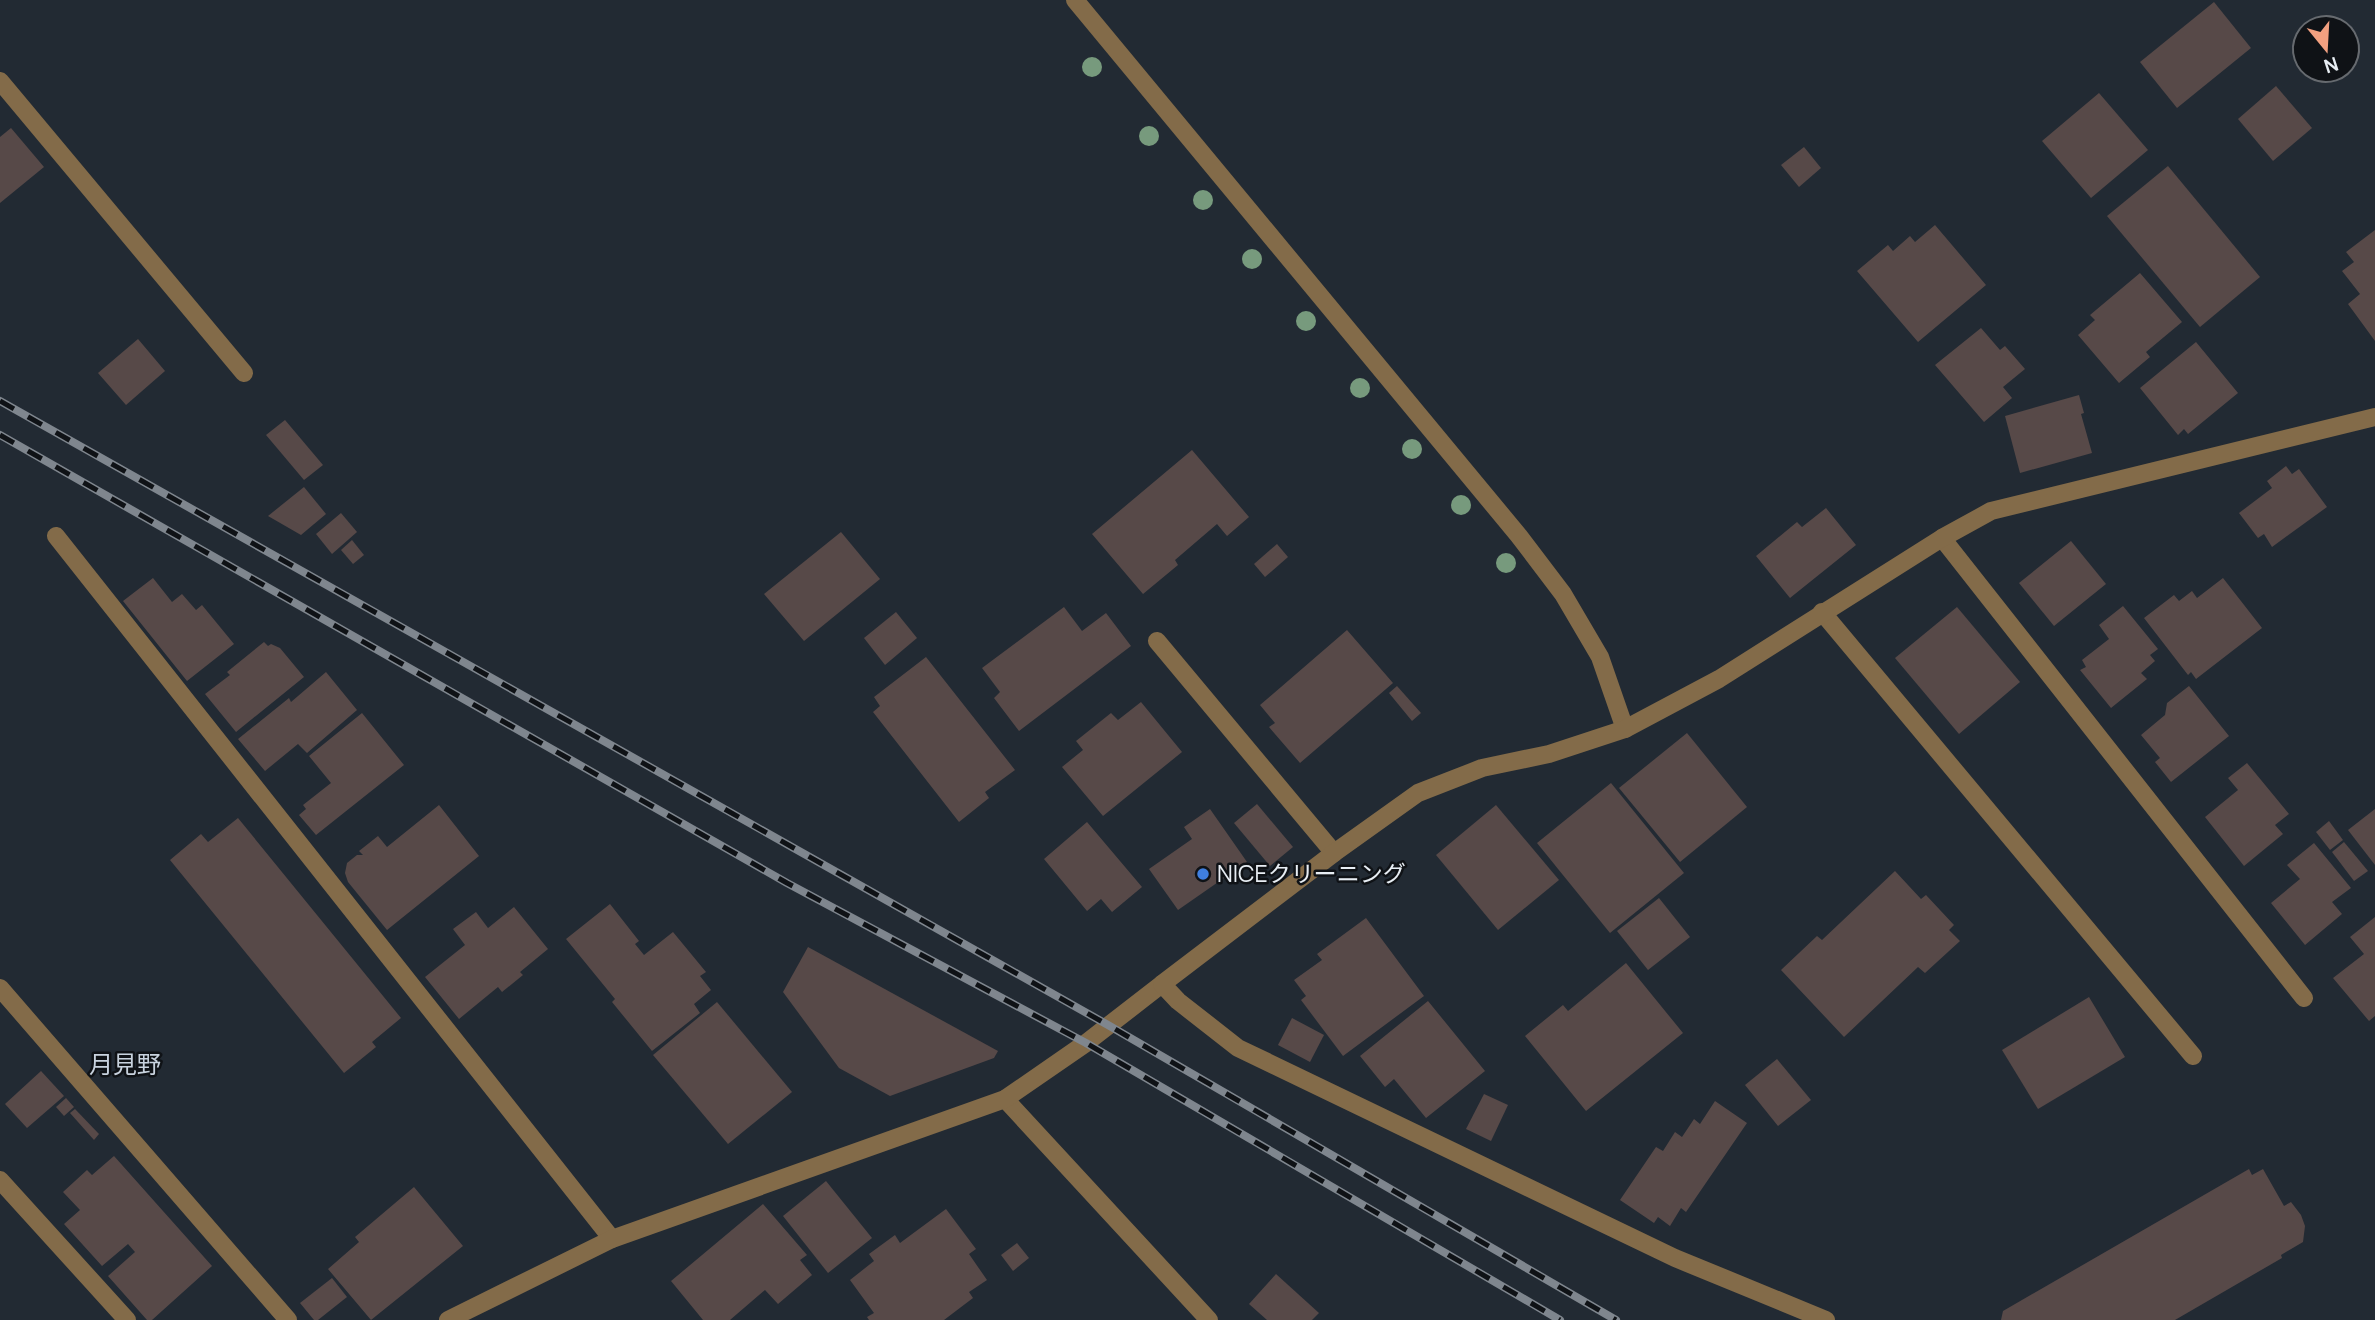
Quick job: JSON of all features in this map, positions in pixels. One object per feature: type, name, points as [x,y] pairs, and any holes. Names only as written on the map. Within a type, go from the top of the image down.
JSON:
[{"type":"street","points":[[1075,0],[1519,536],[1563,594],[1600,657],[1625,729]]},
{"type":"street","points":[[0,81],[244,373]]},
{"type":"street","points":[[448,1320],[612,1239],[1005,1099],[1086,1043],[1334,852],[1418,793],[1482,768],[1549,754],[1625,729],[1719,679],[1822,612],[1991,511],[2375,417]]},
{"type":"street","points":[[56,536],[612,1239]]},
{"type":"street","points":[[1942,538],[2304,998]]},
{"type":"street","points":[[1822,612],[2193,1055]]},
{"type":"street","points":[[1157,641],[1334,852]]},
{"type":"street","points":[[1162,984],[1178,1001],[1238,1048],[1675,1258],[1826,1320]]},
{"type":"street","points":[[0,988],[288,1320]]},
{"type":"street","points":[[1005,1099],[1209,1320]]},
{"type":"street","points":[[0,1180],[127,1320]]},
{"type":"building","points":[[2214,2],[2251,48],[2177,108],[2140,62]]},
{"type":"building","points":[[2276,86],[2312,128],[2273,161],[2238,119]]},
{"type":"building","points":[[2099,93],[2148,150],[2091,198],[2042,141]]},
{"type":"building","points":[[11,128],[44,167],[0,203],[0,137]]},
{"type":"building","points":[[1804,147],[1821,168],[1799,187],[1781,165]]},
{"type":"building","points":[[2168,166],[2260,277],[2200,327],[2107,216]]},
{"type":"building","points":[[1935,225],[1986,285],[1918,342],[1857,271],[1888,245],[1893,251],[1910,236],[1915,242]]},
{"type":"building","points":[[2375,230],[2375,341],[2348,304],[2360,294],[2342,271],[2354,262],[2346,252]]},
{"type":"building","points":[[2140,273],[2182,322],[2146,352],[2150,357],[2119,383],[2078,335],[2095,320],[2090,315]]},
{"type":"building","points":[[1981,328],[2000,350],[2005,346],[2025,369],[2003,387],[2012,398],[1984,422],[1935,365]]},
{"type":"building","points":[[138,339],[165,371],[126,405],[98,373]]},
{"type":"building","points":[[2196,342],[2238,393],[2188,434],[2184,429],[2178,435],[2140,388]]},
{"type":"building","points":[[2079,395],[2084,413],[2081,414],[2092,453],[2020,473],[2005,416]]},
{"type":"building","points":[[285,420],[323,465],[304,480],[266,435]]},
{"type":"building","points":[[1192,450],[1249,517],[1227,536],[1217,524],[1175,560],[1178,565],[1143,594],[1092,534]]},
{"type":"building","points":[[2286,466],[2292,474],[2299,469],[2327,507],[2272,547],[2264,534],[2258,538],[2239,513],[2272,488],[2267,481]]},
{"type":"building","points":[[304,487],[326,514],[301,535],[268,516]]},
{"type":"building","points":[[1826,508],[1856,545],[1790,598],[1756,556],[1797,522],[1802,527]]},
{"type":"building","points":[[341,513],[357,532],[332,554],[316,534]]},
{"type":"building","points":[[841,532],[880,579],[804,641],[764,594]]},
{"type":"building","points":[[352,540],[364,555],[353,564],[341,550]]},
{"type":"building","points":[[2071,541],[2106,584],[2054,626],[2019,583]]},
{"type":"building","points":[[1277,544],[1288,557],[1265,577],[1254,564]]},
{"type":"building","points":[[153,578],[172,602],[182,594],[196,610],[202,605],[234,644],[187,681],[123,601]]},
{"type":"building","points":[[2223,578],[2262,628],[2196,679],[2191,672],[2188,675],[2144,618],[2174,595],[2179,601],[2192,591],[2197,598]]},
{"type":"building","points":[[2123,606],[2158,649],[2150,655],[2155,661],[2141,673],[2147,679],[2111,708],[2080,670],[2086,667],[2082,660],[2109,639],[2099,625]]},
{"type":"building","points":[[1064,607],[1082,631],[1106,613],[1131,646],[1019,731],[994,698],[1000,692],[982,668]]},
{"type":"building","points":[[1957,607],[2020,682],[1959,734],[1895,658]]},
{"type":"building","points":[[896,612],[917,638],[885,665],[864,638]]},
{"type":"building","points":[[1347,630],[1393,683],[1300,763],[1269,727],[1275,723],[1260,705]]},
{"type":"building","points":[[264,642],[268,646],[271,644],[280,648],[304,677],[236,732],[205,694],[230,675],[227,672]]},
{"type":"building","points":[[926,657],[1015,770],[985,792],[989,798],[959,822],[873,712],[880,706],[874,697]]},
{"type":"building","points":[[326,672],[357,710],[307,753],[298,744],[265,771],[238,739],[289,698],[291,702]]},
{"type":"building","points":[[1397,686],[1421,713],[1412,721],[1389,693]]},
{"type":"building","points":[[2189,686],[2229,736],[2171,782],[2155,762],[2160,758],[2141,735],[2165,715],[2167,703]]},
{"type":"building","points":[[1141,702],[1182,752],[1103,816],[1062,767],[1083,750],[1076,741],[1111,713],[1118,720]]},
{"type":"building","points":[[362,713],[404,765],[316,835],[299,815],[306,809],[303,805],[331,783],[309,756]]},
{"type":"building","points":[[1687,733],[1747,807],[1680,862],[1619,788]]},
{"type":"building","points":[[2247,763],[2289,814],[2275,825],[2283,834],[2244,866],[2205,817],[2238,790],[2228,778]]},
{"type":"building","points":[[1611,783],[1684,873],[1610,933],[1537,843]]},
{"type":"building","points":[[1257,804],[1293,847],[1270,866],[1234,823]]},
{"type":"building","points":[[439,805],[479,856],[387,930],[348,882],[345,873],[347,863],[357,855],[363,855],[359,851],[378,836],[387,847]]},
{"type":"building","points":[[1496,805],[1559,880],[1498,930],[1436,855]]},
{"type":"building","points":[[1210,809],[1247,862],[1178,910],[1149,869],[1192,839],[1184,827]]},
{"type":"building","points":[[2375,809],[2375,865],[2348,830]]},
{"type":"building","points":[[238,818],[401,1018],[372,1042],[376,1047],[344,1073],[170,860],[201,834],[208,842]]},
{"type":"building","points":[[2329,821],[2343,840],[2330,850],[2316,832]]},
{"type":"building","points":[[1087,822],[1142,887],[1112,912],[1101,899],[1087,911],[1044,859]]},
{"type":"building","points":[[2344,842],[2368,871],[2354,881],[2332,852]]},
{"type":"building","points":[[2314,843],[2351,888],[2332,902],[2342,914],[2305,945],[2271,903],[2300,879],[2287,865]]},
{"type":"building","points":[[1895,871],[1921,899],[1926,895],[1954,925],[1949,930],[1960,941],[1925,973],[1918,967],[1844,1037],[1781,970],[1817,936],[1822,940]]},
{"type":"building","points":[[1659,898],[1690,937],[1648,970],[1617,931]]},
{"type":"building","points":[[610,904],[639,941],[635,944],[644,955],[673,932],[706,972],[700,976],[711,990],[694,1004],[700,1013],[652,1051],[612,1002],[615,999],[566,939]]},
{"type":"building","points":[[514,907],[548,949],[520,972],[523,975],[502,992],[498,987],[459,1019],[425,977],[465,945],[453,929],[476,912],[488,928]]},
{"type":"building","points":[[2375,917],[2375,1016],[2369,1021],[2333,978],[2364,954],[2350,937]]},
{"type":"building","points":[[1366,918],[1424,996],[1343,1056],[1301,1000],[1306,996],[1294,980],[1322,960],[1317,954]]},
{"type":"building","points":[[808,947],[998,1051],[994,1058],[890,1096],[839,1068],[783,992]]},
{"type":"building","points":[[1626,963],[1683,1033],[1586,1111],[1525,1036],[1563,1005],[1568,1011]]},
{"type":"building","points":[[2089,997],[2125,1057],[2038,1109],[2002,1050]]},
{"type":"building","points":[[1428,1001],[1485,1071],[1426,1118],[1394,1079],[1385,1087],[1360,1056]]},
{"type":"building","points":[[717,1002],[792,1092],[728,1144],[653,1055]]},
{"type":"building","points":[[1292,1018],[1324,1035],[1310,1062],[1278,1045]]},
{"type":"building","points":[[1777,1059],[1811,1100],[1778,1126],[1745,1085]]},
{"type":"building","points":[[41,1071],[64,1096],[27,1128],[5,1104]]},
{"type":"building","points":[[1484,1094],[1508,1105],[1491,1141],[1466,1129]]},
{"type":"building","points":[[66,1098],[74,1107],[64,1116],[56,1107]]},
{"type":"building","points":[[1715,1101],[1747,1123],[1686,1212],[1681,1208],[1670,1226],[1658,1217],[1654,1223],[1620,1200],[1656,1147],[1663,1151],[1675,1132],[1682,1137],[1694,1119],[1700,1124]]},
{"type":"building","points":[[75,1109],[99,1134],[94,1140],[70,1113]]},
{"type":"building","points":[[114,1156],[212,1266],[152,1320],[147,1320],[108,1276],[135,1252],[128,1244],[102,1266],[64,1224],[80,1210],[63,1192],[87,1170],[92,1175]]},
{"type":"building","points":[[2249,1169],[2252,1175],[2263,1169],[2284,1206],[2291,1202],[2301,1215],[2305,1226],[2303,1242],[2281,1255],[2282,1258],[2175,1320],[2001,1320],[2003,1311]]},
{"type":"building","points":[[826,1181],[872,1238],[828,1273],[783,1216]]},
{"type":"building","points":[[414,1187],[463,1246],[371,1320],[328,1269],[359,1242],[355,1237]]},
{"type":"building","points":[[763,1204],[807,1255],[800,1260],[812,1275],[778,1304],[765,1290],[730,1320],[703,1320],[671,1281]]},
{"type":"building","points":[[946,1209],[976,1249],[969,1254],[987,1280],[969,1292],[973,1298],[944,1320],[869,1320],[867,1317],[874,1313],[850,1280],[874,1261],[869,1254],[895,1235],[900,1243]]},
{"type":"building","points":[[1017,1243],[1029,1258],[1013,1271],[1001,1255]]},
{"type":"building","points":[[1276,1274],[1319,1313],[1312,1320],[1267,1320],[1249,1304]]},
{"type":"building","points":[[332,1278],[347,1297],[318,1320],[314,1320],[300,1303]]},
{"type":"railway","points":[[0,401],[1108,1025],[1616,1320]]},
{"type":"railway","points":[[0,435],[787,883],[1086,1043],[1560,1320]]},
{"type":"place","name":"NICEクリーニング","points":[[1203,874]]},
{"type":"district","name":"月見野","points":[[125,1065]]}]
